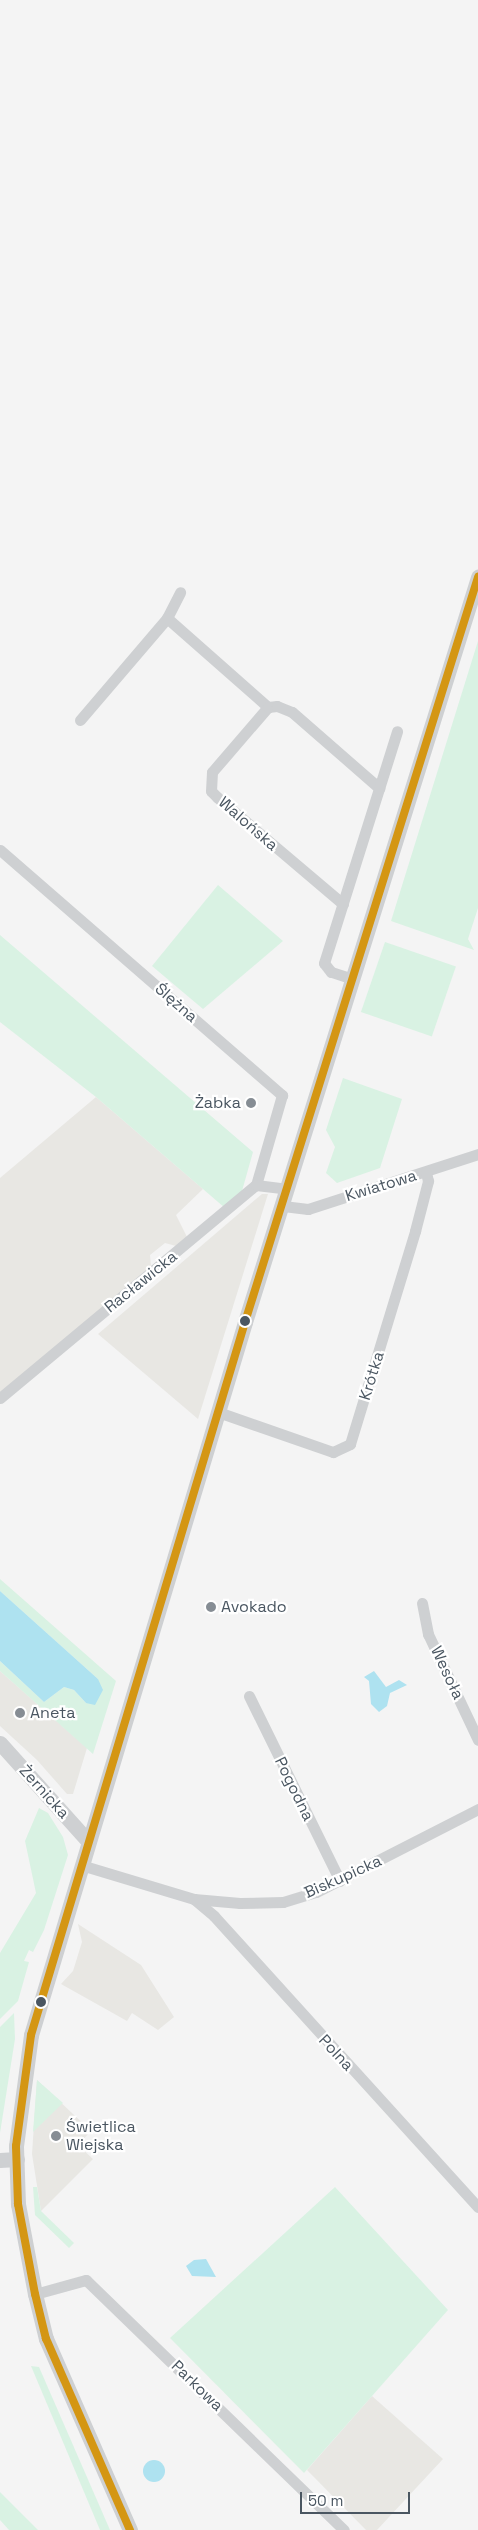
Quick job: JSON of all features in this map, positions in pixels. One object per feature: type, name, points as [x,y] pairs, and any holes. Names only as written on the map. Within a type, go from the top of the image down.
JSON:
[{"type":"street","points":[[130,2530],[46,2339],[35,2294],[18,2204],[17,2160],[17,2130],[30,2035],[218,1412],[478,578]]},
{"type":"street","points":[[80,720],[167,618],[180,592]]},
{"type":"street","points":[[167,618],[268,707],[284,707],[292,712],[379,788]]},
{"type":"street","name":"Walońska","points":[[268,707],[212,772],[211,791],[343,904]]},
{"type":"street","points":[[353,979],[331,972],[324,963],[397,731]]},
{"type":"street","name":"Ślężna","points":[[0,850],[282,1095],[256,1185]]},
{"type":"street","name":"Kwiatowa","points":[[283,1206],[308,1209],[478,1154]]},
{"type":"street","name":"Krótka","points":[[218,1412],[333,1452],[350,1444],[415,1231],[428,1181],[426,1172]]},
{"type":"street","points":[[256,1185],[288,1189]]},
{"type":"street","name":"Racławicka","points":[[0,1398],[256,1185]]},
{"type":"street","name":"Wesoła","points":[[422,1603],[428,1634],[478,1740]]},
{"type":"street","name":"Pogodna","points":[[248,1696],[340,1881]]},
{"type":"street","name":"Żernicka","points":[[0,1743],[88,1841]]},
{"type":"street","name":"Biskupicka","points":[[81,1865],[194,1899],[240,1903],[283,1902],[316,1892],[340,1881],[478,1809]]},
{"type":"street","name":"Polna","points":[[194,1899],[214,1916],[478,2207]]},
{"type":"street","points":[[0,2160],[17,2160]]},
{"type":"street","name":"Parkowa","points":[[35,2294],[86,2280],[344,2530]]},
{"type":"shaded area","points":[[96,1097],[203,1189],[176,1215],[187,1237],[176,1246],[165,1243],[150,1255],[151,1266],[0,1394],[0,1178]]},
{"type":"shaded area","points":[[262,1194],[268,1194],[198,1419],[98,1334]]},
{"type":"shaded area","points":[[0,1671],[87,1748],[73,1794],[67,1794],[37,1760],[0,1726]]},
{"type":"shaded area","points":[[78,1924],[141,1965],[174,2017],[158,2030],[132,2013],[127,2021],[61,1984],[73,1971],[82,1942]]},
{"type":"shaded area","points":[[37,2080],[91,2131],[78,2145],[93,2159],[41,2211],[32,2154]]},
{"type":"shaded area","points":[[372,2396],[443,2459],[377,2530],[366,2530],[307,2470]]},
{"type":"green space","points":[[478,641],[478,908],[468,939],[474,950],[391,921]]},
{"type":"green space","points":[[218,885],[283,941],[203,1009],[152,966]]},
{"type":"green space","points":[[0,935],[253,1152],[242,1191],[225,1208],[96,1097],[0,1022]]},
{"type":"green space","points":[[385,942],[456,966],[432,1036],[361,1012]]},
{"type":"green space","points":[[343,1078],[402,1099],[380,1168],[337,1183],[326,1173],[335,1147],[326,1130]]},
{"type":"green space","points":[[0,1579],[116,1681],[93,1754],[0,1671],[0,1661],[44,1702],[64,1687],[74,1690],[86,1703],[98,1679],[0,1591]]},
{"type":"green space","points":[[39,1808],[48,1813],[63,1837],[68,1855],[44,1930],[33,1952],[29,1950],[24,1961],[29,1962],[18,2001],[0,2019],[0,1953],[36,1893],[25,1841]]},
{"type":"green space","points":[[14,2013],[15,2039],[0,2133],[0,2027]]},
{"type":"green space","points":[[37,2080],[63,2103],[33,2132]]},
{"type":"green space","points":[[33,2187],[37,2187],[41,2211],[74,2243],[69,2248],[35,2215]]},
{"type":"green space","points":[[335,2187],[448,2310],[304,2473],[170,2338]]},
{"type":"green space","points":[[31,2366],[39,2367],[110,2530],[100,2530]]},
{"type":"green space","points":[[0,2492],[38,2530],[9,2530],[0,2520]]},
{"type":"water","points":[[0,1591],[98,1679],[103,1690],[95,1705],[86,1703],[74,1690],[64,1687],[44,1702],[0,1661]]},
{"type":"water","points":[[374,1671],[386,1687],[399,1680],[407,1685],[390,1693],[387,1706],[379,1712],[371,1704],[369,1681],[364,1677]]},
{"type":"water","points":[[206,2259],[216,2277],[192,2276],[186,2266],[194,2260]]},
{"type":"water","points":[[154,2460],[162,2463],[165,2471],[162,2479],[154,2482],[146,2479],[143,2471],[146,2463]]},
{"type":"transit line","points":[[130,2530],[46,2339],[35,2294],[18,2204],[16,2146],[31,2035],[245,1322],[478,577]]},
{"type":"place","name":"Żabka","points":[[251,1103]]},
{"type":"place","name":"Avokado","points":[[211,1607]]},
{"type":"place","name":"Aneta","points":[[20,1713]]},
{"type":"place","name":"Świetlica Wiejska","points":[[56,2136]]}]
